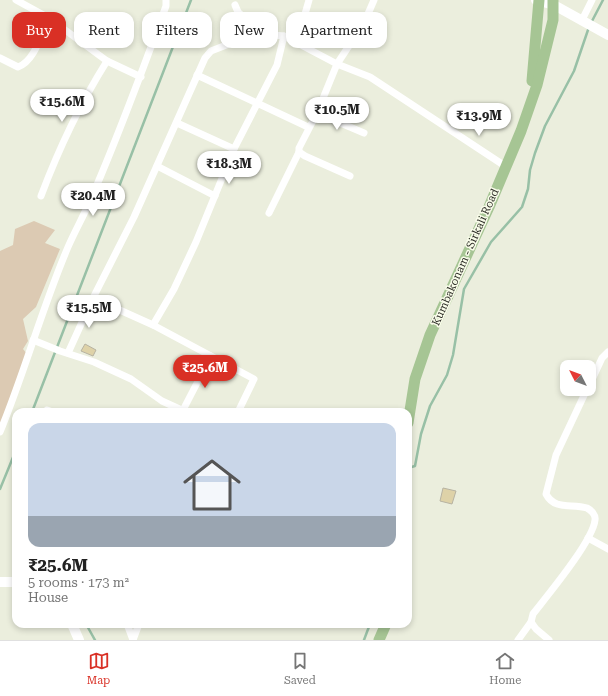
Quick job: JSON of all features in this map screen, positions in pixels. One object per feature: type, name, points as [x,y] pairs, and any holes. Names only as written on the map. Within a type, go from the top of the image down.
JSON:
[{"type":"main road","points":[[538,0],[553,3],[608,35]]},
{"type":"main road","name":"Kumbakonam - Sirkali Road","points":[[533,95],[532,84],[538,0]]},
{"type":"main road","name":"Kumbakonam - Sirkali Road","points":[[410,408],[415,380],[430,335],[489,206],[521,131],[537,85],[552,20],[553,3]]},
{"type":"main road","points":[[0,582],[12,582]]},
{"type":"main road","points":[[74,628],[79,640]]},
{"type":"main road","points":[[379,640],[384,628]]},
{"type":"street","points":[[16,0],[38,12]]},
{"type":"street","points":[[0,432],[19,385],[33,340],[68,246],[90,201],[141,78],[166,6],[166,0]]},
{"type":"street","points":[[305,12],[309,0]]},
{"type":"street","points":[[269,214],[299,152],[308,127],[317,112],[337,64],[364,22],[374,0]]},
{"type":"street","points":[[584,21],[592,0]]},
{"type":"street","points":[[235,2],[238,12]]},
{"type":"street","points":[[66,31],[107,61],[141,78]]},
{"type":"street","points":[[153,325],[174,289],[234,149],[277,66],[284,36],[278,35]]},
{"type":"street","points":[[0,58],[18,67],[24,65],[35,48]]},
{"type":"street","points":[[64,352],[131,224],[205,58],[211,51],[220,48]]},
{"type":"street","points":[[307,48],[337,64],[370,77],[505,166]]},
{"type":"street","points":[[42,196],[57,154],[90,88],[107,61]]},
{"type":"street","points":[[197,75],[308,127]]},
{"type":"street","points":[[317,112],[364,133]]},
{"type":"street","points":[[177,123],[234,149]]},
{"type":"street","points":[[299,152],[350,176]]},
{"type":"street","points":[[157,166],[215,196]]},
{"type":"street","points":[[93,298],[153,325],[254,379],[240,408]]},
{"type":"street","points":[[33,340],[94,362],[130,379],[162,401],[177,408]]},
{"type":"street","points":[[596,371],[602,358],[608,352]]},
{"type":"street","points":[[184,408],[210,356]]},
{"type":"street","points":[[518,640],[531,622],[533,614],[588,538],[596,519],[594,513],[588,508],[556,505],[550,501],[546,494],[556,455],[585,396]]},
{"type":"street","points":[[588,538],[608,549]]},
{"type":"street","points":[[531,622],[536,629],[549,640]]},
{"type":"street","points":[[128,628],[133,640]]},
{"type":"street","points":[[133,640],[138,628]]},
{"type":"shaded area","points":[[34,221],[55,230],[45,243],[60,249],[36,307],[23,319],[28,341],[23,349],[27,354],[0,431],[0,251],[13,245],[15,229]]},
{"type":"building","points":[[85,344],[96,350],[93,356],[81,351]]},
{"type":"building","points":[[443,488],[456,491],[452,504],[440,501]]},
{"type":"waterway","points":[[34,408],[191,0]]},
{"type":"waterway","points":[[591,23],[603,0]]},
{"type":"waterway","points":[[412,467],[415,466],[421,434],[430,406],[447,375],[453,355],[464,289],[491,242],[522,207],[528,189],[530,170],[545,126],[574,71],[589,27]]},
{"type":"waterway","points":[[0,489],[12,460]]},
{"type":"waterway","points":[[88,628],[95,640]]},
{"type":"waterway","points":[[364,640],[368,628]]}]
